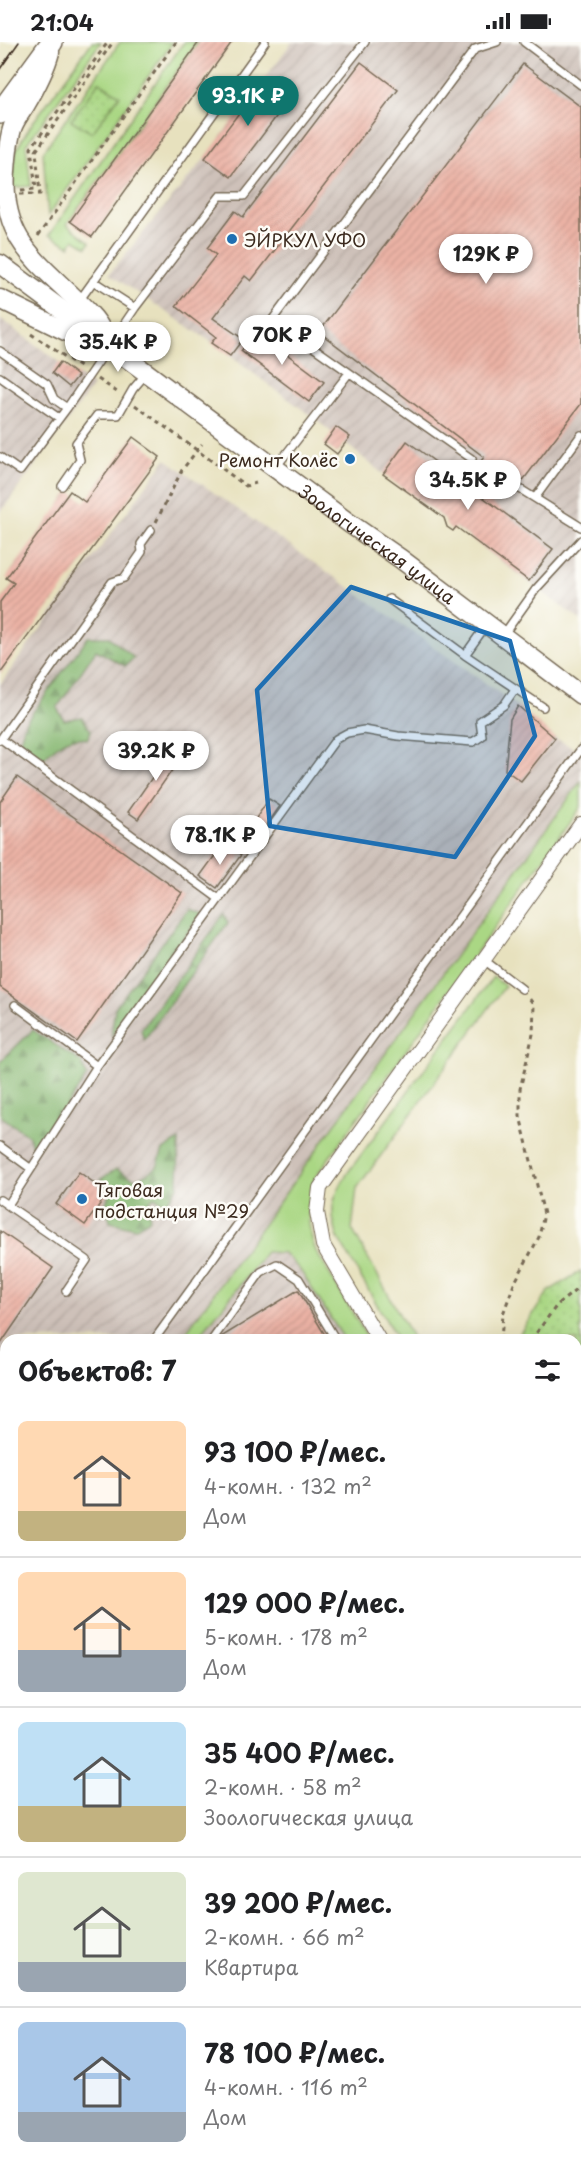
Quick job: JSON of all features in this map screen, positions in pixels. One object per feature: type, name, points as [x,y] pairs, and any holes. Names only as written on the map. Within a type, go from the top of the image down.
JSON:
[{"type":"main road","points":[[0,113],[52,42]]},
{"type":"street","points":[[52,42],[47,62],[36,88],[13,126],[8,150],[5,195],[11,220],[27,253],[74,308]]},
{"type":"street","points":[[0,264],[74,308],[93,316],[110,345]]},
{"type":"street","points":[[0,299],[90,343],[110,345]]},
{"type":"street","name":"Зоологическая улица","points":[[110,345],[581,695]]},
{"type":"street","points":[[375,1334],[323,1245],[317,1212],[320,1188],[581,824]]},
{"type":"lane","points":[[74,308],[265,42]]},
{"type":"lane","points":[[0,457],[20,471],[67,408],[135,308],[220,196],[244,196],[364,42]]},
{"type":"lane","points":[[472,459],[273,320],[475,49],[497,42]]},
{"type":"lane","points":[[524,42],[581,85]]},
{"type":"lane","points":[[93,281],[135,308]]},
{"type":"lane","points":[[0,351],[47,384],[54,399],[67,408]]},
{"type":"lane","points":[[62,486],[80,460],[76,443],[90,424],[97,415],[118,415],[133,389],[147,372]]},
{"type":"lane","points":[[276,467],[349,373]]},
{"type":"lane","points":[[0,377],[59,418]]},
{"type":"lane","points":[[535,498],[581,435]]},
{"type":"lane","points":[[504,479],[581,526]]},
{"type":"lane","points":[[151,530],[141,544],[142,552],[124,578],[112,582],[0,740],[219,899]]},
{"type":"lane","points":[[502,636],[536,589],[581,540]]},
{"type":"lane","points":[[389,599],[465,655],[543,707]]},
{"type":"lane","points":[[465,655],[487,624]]},
{"type":"lane","points":[[8,1205],[98,1066],[336,739],[347,733],[364,730],[398,736],[473,742],[482,736],[480,721],[504,705],[515,688]]},
{"type":"lane","points":[[158,1334],[581,749]]},
{"type":"lane","points":[[484,960],[522,989]]},
{"type":"lane","points":[[15,1005],[98,1066]]},
{"type":"lane","points":[[0,1146],[30,1168]]},
{"type":"lane","points":[[0,1200],[87,1260],[66,1291]]},
{"type":"lane","points":[[218,1334],[261,1272],[277,1264],[299,1279],[332,1334]]},
{"type":"path","points":[[108,42],[31,148],[36,189],[15,193],[40,194],[36,151],[113,42]]},
{"type":"path","points":[[38,236],[176,42]]},
{"type":"path","points":[[151,530],[182,470],[202,444]]},
{"type":"path","points":[[501,1334],[503,1314],[514,1284],[539,1237],[544,1214],[520,1116],[520,1089],[533,1034],[534,1005],[522,989]]},
{"type":"path","points":[[535,1334],[556,1305],[581,1286]]},
{"type":"highlighted area","points":[[351,587],[510,641],[535,736],[455,857],[270,826],[257,690]]},
{"type":"shaded area","points":[[292,42],[581,42],[581,621],[456,528],[447,527],[447,521],[207,339],[109,274],[205,158]]},
{"type":"shaded area","points":[[0,319],[93,386],[0,513]]},
{"type":"shaded area","points":[[166,459],[508,699],[555,738],[581,752],[581,781],[185,1334],[0,1334],[0,684]]},
{"type":"shaded area","points":[[266,1252],[284,1253],[300,1270],[341,1334],[202,1334]]},
{"type":"green space","points":[[92,42],[101,42],[26,145],[31,186],[12,188],[16,150],[31,125]]},
{"type":"green space","points":[[120,42],[173,42],[48,216],[43,152]]},
{"type":"green space","points":[[184,42],[198,42],[67,224],[90,242],[87,247],[74,239],[70,246],[49,235]]},
{"type":"green space","points":[[99,82],[120,95],[92,133],[71,120]]},
{"type":"green space","points":[[88,637],[109,637],[134,658],[125,666],[96,650],[57,708],[64,720],[82,717],[91,731],[87,739],[68,739],[44,758],[34,757],[20,740],[25,723]]},
{"type":"green space","points":[[581,781],[581,807],[316,1176],[310,1195],[308,1214],[316,1251],[365,1334],[341,1334],[300,1270],[284,1253],[266,1252],[201,1334],[185,1334]]},
{"type":"green space","points":[[187,909],[201,914],[111,1037],[115,1008]]},
{"type":"green space","points":[[224,914],[228,923],[144,1040],[141,1030]]},
{"type":"green space","points":[[493,977],[505,986],[357,1188],[352,1229],[410,1334],[394,1334],[338,1238],[333,1219],[333,1203],[349,1171]]},
{"type":"green space","points":[[33,1030],[81,1062],[87,1076],[34,1153],[29,1136],[2,1117],[0,1113],[0,1062]]},
{"type":"green space","points":[[179,1140],[178,1187],[165,1204],[154,1197],[148,1203],[150,1219],[135,1228],[110,1222],[106,1203],[110,1192],[101,1179],[116,1169],[137,1180],[157,1167],[163,1150]]},
{"type":"green space","points":[[581,1271],[581,1334],[519,1334],[549,1291]]},
{"type":"building","points":[[199,42],[232,42],[92,237],[70,221]]},
{"type":"building","points":[[361,62],[398,90],[251,281],[245,276],[213,318],[243,339],[230,356],[211,343],[216,337],[176,306],[216,255],[207,248],[235,211],[243,217]]},
{"type":"building","points":[[523,64],[581,107],[581,404],[521,483],[496,466],[491,473],[479,464],[484,457],[319,332]]},
{"type":"building","points":[[266,77],[291,97],[231,177],[205,158]]},
{"type":"building","points":[[256,331],[324,382],[309,402],[241,351]]},
{"type":"building","points":[[60,362],[78,376],[69,387],[52,373]]},
{"type":"building","points":[[336,427],[350,437],[337,454],[324,444]]},
{"type":"building","points":[[133,437],[160,457],[0,674],[0,602],[14,583],[6,578],[70,491],[85,502]]},
{"type":"building","points":[[407,441],[553,549],[529,581],[456,527],[453,531],[447,527],[444,518],[383,474]]},
{"type":"building","points":[[518,706],[555,738],[521,781],[505,770],[510,719]]},
{"type":"building","points":[[174,746],[184,753],[138,819],[128,812]]},
{"type":"building","points":[[17,777],[182,893],[77,1042],[0,987],[0,802]]},
{"type":"building","points":[[269,799],[280,806],[264,829],[254,821]]},
{"type":"building","points":[[224,843],[241,855],[217,888],[200,876]]},
{"type":"building","name":"Тяговая подстанция №29","points":[[79,1172],[108,1193],[85,1225],[56,1204]]},
{"type":"building","points":[[0,1231],[53,1268],[8,1334],[0,1334]]},
{"type":"building","points":[[298,1290],[324,1334],[226,1334]]},
{"type":"tram line","points":[[0,69],[19,42]]},
{"type":"place","name":"ЭЙРКУЛ УФО","points":[[232,239]]},
{"type":"place","name":"Ремонт Колёс","points":[[350,459]]},
{"type":"place","name":"Тяговая подстанция №29","points":[[82,1199]]}]
